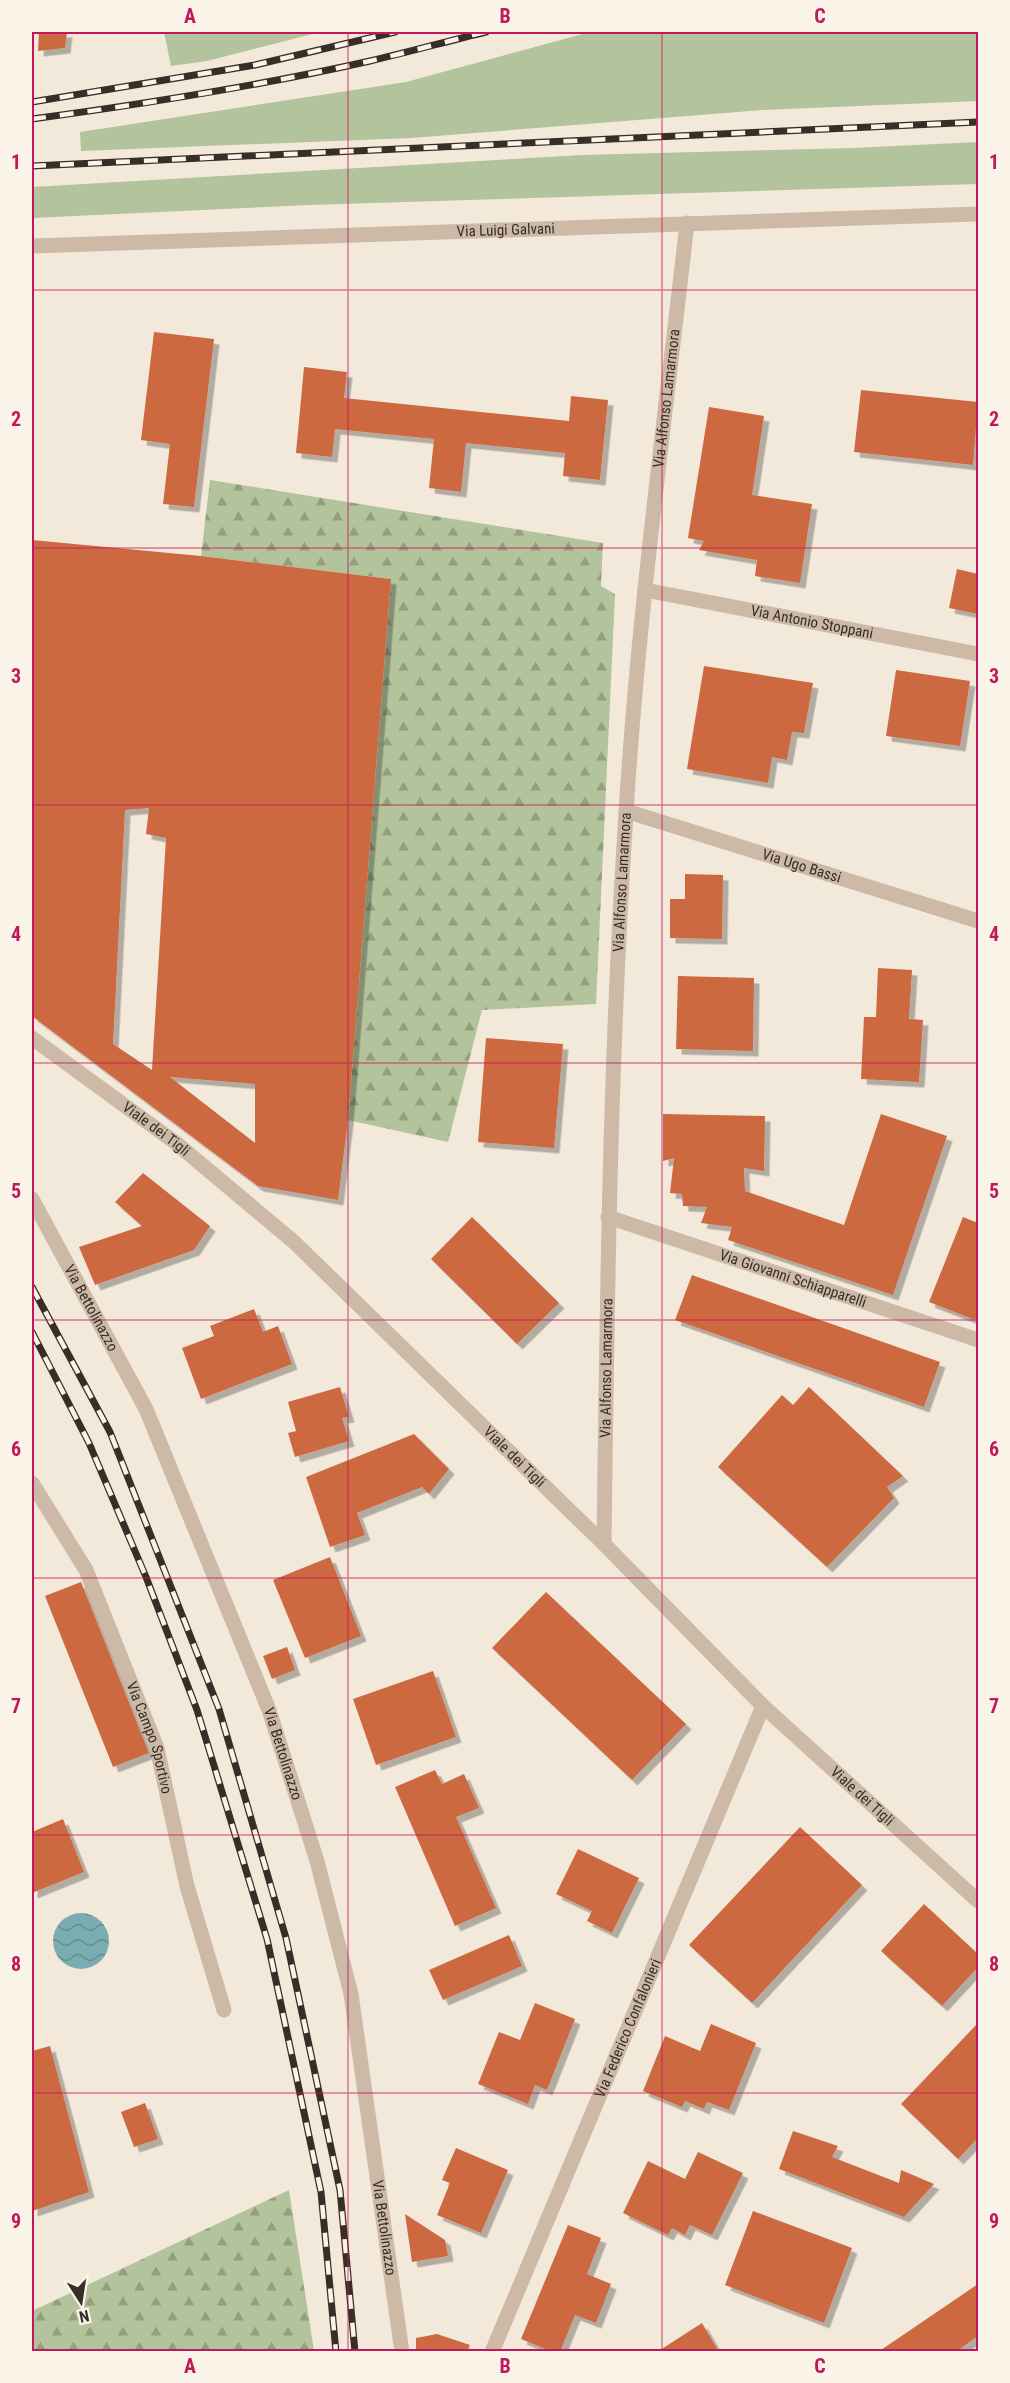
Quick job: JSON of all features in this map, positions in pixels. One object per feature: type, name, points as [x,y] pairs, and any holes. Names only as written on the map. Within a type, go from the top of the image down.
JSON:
[{"type":"street","name":"Via Luigi Galvani","points":[[32,246],[978,214]]},
{"type":"street","name":"Via Alfonso Lamarmora","points":[[604,1545],[608,1217],[626,811],[645,590],[687,223]]},
{"type":"street","name":"Via Antonio Stoppani","points":[[645,590],[978,654]]},
{"type":"street","name":"Via Ugo Bassi","points":[[626,811],[978,921]]},
{"type":"street","name":"Viale dei Tigli","points":[[32,1038],[176,1143],[294,1242],[604,1545],[763,1706],[978,1901]]},
{"type":"street","name":"Via Bettolinazzo","points":[[32,1199],[146,1409],[269,1710],[317,1861],[351,1994],[402,2352]]},
{"type":"street","name":"Via Giovanni Schiapparelli","points":[[608,1217],[978,1340]]},
{"type":"street","name":"Via Campo Sportivo","points":[[32,1483],[86,1570],[157,1748],[187,1886],[224,2010]]},
{"type":"street","name":"Via Federico Confalonieri","points":[[492,2352],[763,1706]]},
{"type":"green space","points":[[164,32],[320,32],[207,61],[171,66]]},
{"type":"green space","points":[[590,32],[978,32],[978,101],[763,110],[411,138],[81,151],[80,132],[406,82]]},
{"type":"green space","points":[[978,142],[978,184],[309,205],[32,218],[32,187],[582,155],[853,148]]},
{"type":"green space","points":[[210,480],[603,543],[601,586],[615,594],[596,1004],[482,1010],[448,1142],[348,1120],[391,579],[201,556]]},
{"type":"green space","points":[[289,2190],[314,2351],[32,2351],[32,2311]]},
{"type":"water","points":[[76,1913],[86,1913],[101,1921],[107,1930],[109,1941],[107,1952],[101,1961],[86,1969],[76,1969],[65,1964],[58,1957],[53,1946],[53,1936],[58,1925],[65,1918]]},
{"type":"building","points":[[39,32],[67,32],[65,48],[38,51]]},
{"type":"building","points":[[154,332],[214,339],[194,507],[163,504],[170,444],[141,440]]},
{"type":"building","points":[[304,367],[347,372],[344,398],[569,421],[571,396],[608,400],[600,480],[563,476],[565,453],[466,443],[461,492],[429,488],[434,439],[335,429],[332,457],[296,453]]},
{"type":"building","points":[[861,390],[978,402],[973,465],[854,452]]},
{"type":"building","points":[[709,407],[764,416],[752,495],[812,504],[800,583],[755,576],[757,560],[699,550],[704,541],[688,538]]},
{"type":"building","points":[[32,540],[201,556],[391,579],[348,1120],[338,1200],[258,1186],[32,1016]],"holes":[[[149,808],[146,834],[166,838],[152,1070],[113,1044],[125,810]],[[170,1077],[255,1084],[255,1143]]]},
{"type":"building","points":[[957,569],[978,574],[978,614],[949,608]]},
{"type":"building","points":[[704,666],[813,683],[804,733],[792,732],[787,760],[772,757],[768,783],[687,769]]},
{"type":"building","points":[[896,670],[970,681],[960,746],[886,736]]},
{"type":"building","points":[[685,874],[723,875],[722,939],[670,938],[670,899],[685,899]]},
{"type":"building","points":[[878,968],[912,970],[909,1019],[923,1020],[919,1082],[861,1079],[864,1017],[876,1017]]},
{"type":"building","points":[[678,976],[754,978],[753,1051],[676,1049]]},
{"type":"building","points":[[486,1038],[563,1044],[554,1148],[478,1142]]},
{"type":"building","points":[[663,1114],[765,1116],[764,1171],[744,1168],[745,1191],[844,1225],[881,1114],[947,1136],[893,1295],[728,1240],[732,1227],[701,1223],[707,1207],[683,1206],[682,1194],[670,1193],[674,1158],[663,1161]]},
{"type":"building","points":[[143,1173],[210,1226],[194,1250],[95,1285],[79,1247],[142,1226],[115,1202]]},
{"type":"building","points":[[472,1217],[559,1303],[517,1344],[431,1259]]},
{"type":"building","points":[[963,1217],[978,1223],[978,1312],[975,1320],[929,1302]]},
{"type":"building","points":[[692,1275],[940,1362],[924,1407],[675,1320]]},
{"type":"building","points":[[254,1309],[263,1332],[278,1326],[292,1364],[201,1399],[182,1348],[214,1336],[210,1326]]},
{"type":"building","points":[[340,1387],[349,1417],[342,1418],[349,1441],[295,1457],[288,1433],[296,1431],[288,1402]]},
{"type":"building","points":[[809,1387],[903,1476],[887,1487],[894,1498],[827,1567],[718,1467],[782,1395],[793,1405]]},
{"type":"building","points":[[414,1434],[449,1469],[429,1494],[422,1487],[357,1513],[365,1535],[330,1547],[306,1477]]},
{"type":"building","points":[[330,1557],[361,1636],[305,1658],[273,1580]]},
{"type":"building","points":[[81,1582],[149,1753],[113,1767],[45,1596]]},
{"type":"building","points":[[546,1592],[686,1724],[632,1780],[492,1648]]},
{"type":"building","points":[[287,1647],[295,1670],[272,1679],[263,1656]]},
{"type":"building","points":[[433,1671],[456,1737],[376,1765],[353,1699]]},
{"type":"building","points":[[435,1770],[442,1784],[464,1774],[479,1808],[456,1817],[496,1908],[455,1926],[395,1787]]},
{"type":"building","points":[[63,1819],[84,1872],[32,1893],[32,1832]]},
{"type":"building","points":[[800,1827],[862,1885],[752,2003],[689,1945]]},
{"type":"building","points":[[578,1849],[639,1878],[612,1933],[587,1921],[592,1911],[556,1894]]},
{"type":"building","points":[[924,1904],[978,1954],[978,1967],[942,2006],[881,1951]]},
{"type":"building","points":[[509,1935],[522,1966],[443,2000],[429,1970]]},
{"type":"building","points":[[535,2003],[575,2019],[547,2090],[535,2085],[528,2104],[478,2084],[499,2032],[520,2040]]},
{"type":"building","points":[[978,2023],[978,2138],[958,2159],[901,2104]]},
{"type":"building","points":[[711,2024],[756,2043],[729,2110],[707,2102],[704,2109],[685,2101],[682,2107],[643,2091],[665,2036],[700,2051]]},
{"type":"building","points":[[50,2046],[89,2192],[32,2211],[32,2051]]},
{"type":"building","points":[[145,2103],[158,2139],[134,2147],[121,2112]]},
{"type":"building","points":[[793,2131],[838,2146],[832,2157],[899,2183],[901,2170],[934,2184],[904,2217],[779,2169]]},
{"type":"building","points":[[456,2148],[508,2170],[481,2233],[437,2215],[450,2183],[442,2180]]},
{"type":"building","points":[[698,2152],[743,2173],[712,2235],[690,2225],[685,2235],[672,2228],[668,2235],[623,2213],[648,2161],[685,2179]]},
{"type":"building","points":[[753,2211],[852,2248],[824,2323],[725,2285]]},
{"type":"building","points":[[405,2214],[445,2240],[448,2256],[412,2262]]},
{"type":"building","points":[[568,2225],[601,2238],[587,2274],[611,2284],[596,2323],[575,2315],[560,2352],[553,2352],[521,2339]]},
{"type":"building","points":[[978,2284],[978,2336],[957,2351],[878,2352]]},
{"type":"building","points":[[702,2323],[719,2352],[657,2352]]},
{"type":"building","points":[[437,2334],[470,2345],[467,2352],[416,2352],[416,2338]]},
{"type":"railway","points":[[32,102],[255,65],[395,32]]},
{"type":"railway","points":[[32,119],[159,101],[286,78],[370,61],[486,32]]},
{"type":"railway","points":[[32,166],[978,122]]},
{"type":"railway","points":[[32,1287],[110,1432],[219,1709],[286,1938],[340,2190],[355,2352]]},
{"type":"railway","points":[[32,1332],[89,1443],[146,1577],[197,1710],[267,1939],[321,2192],[336,2352]]}]
